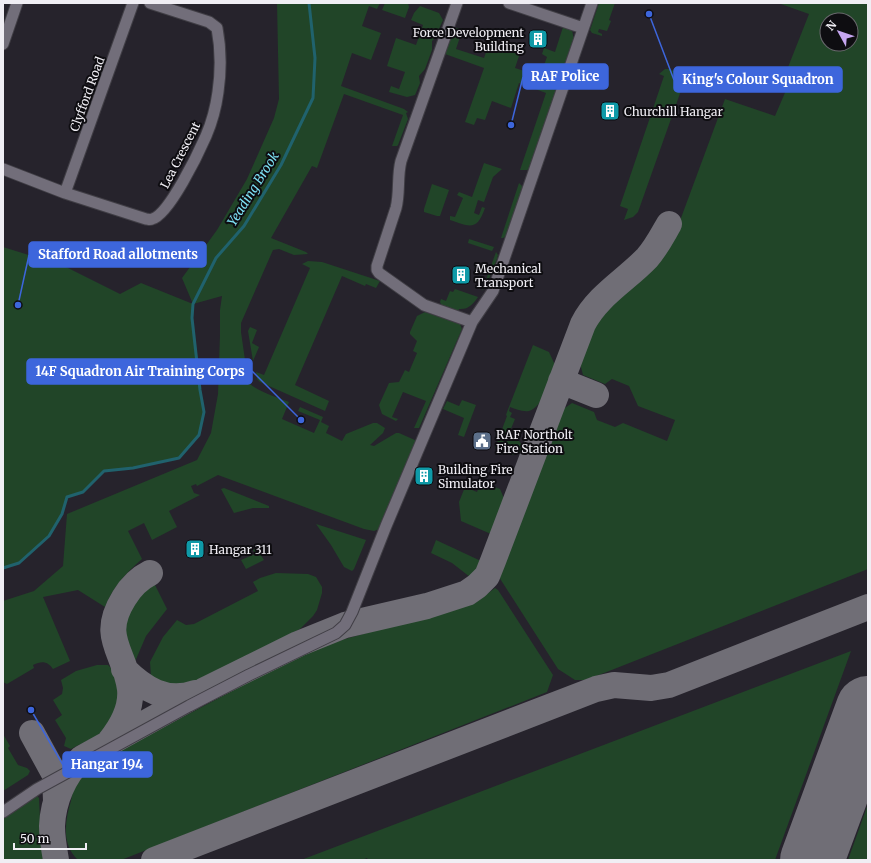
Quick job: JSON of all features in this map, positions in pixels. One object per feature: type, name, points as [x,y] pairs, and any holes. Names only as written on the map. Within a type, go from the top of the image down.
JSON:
[{"type":"street","points":[[3,44],[17,3]]},
{"type":"street","name":"Clyfford Road","points":[[65,193],[133,3]]},
{"type":"street","name":"Lea Crescent","points":[[65,193],[146,219],[152,219],[160,214],[169,204],[195,159],[206,136],[214,114],[219,86],[220,56],[217,28],[209,22],[150,3]]},
{"type":"street","points":[[457,3],[401,161],[399,169],[398,200],[377,270],[379,273],[424,305],[472,322]]},
{"type":"street","points":[[509,3],[583,28]]},
{"type":"street","points":[[3,812],[37,789],[189,706],[336,633],[344,627],[352,612],[386,526],[472,322],[493,291],[592,3]]},
{"type":"street","points":[[3,169],[65,193]]},
{"type":"green space","points":[[277,3],[380,3],[377,9],[369,6],[362,26],[381,33],[371,60],[352,53],[341,86],[404,109],[408,112],[406,113],[408,119],[398,145],[392,146],[403,115],[344,94],[317,168],[312,166],[271,238],[308,254],[294,255],[279,249],[273,250],[241,323],[248,381],[260,391],[289,402],[282,419],[314,433],[320,420],[298,411],[300,407],[323,417],[321,422],[329,426],[326,433],[342,441],[346,434],[373,423],[377,423],[385,428],[383,433],[370,445],[374,446],[396,433],[417,441],[379,529],[374,531],[364,529],[218,475],[197,486],[196,484],[191,486],[194,493],[200,495],[169,511],[177,527],[152,540],[144,523],[128,531],[142,559],[120,581],[105,607],[78,590],[43,597],[70,661],[53,669],[49,664],[42,662],[33,665],[34,668],[7,684],[3,682],[3,601],[34,591],[63,566],[67,514],[197,460],[211,433],[218,394],[220,310],[222,296],[193,304],[182,278],[217,230],[247,179],[274,118],[279,99]]},
{"type":"green space","points":[[385,3],[408,3],[409,7],[405,18],[382,10]]},
{"type":"green space","points":[[599,3],[615,3],[607,31],[599,29],[598,32],[602,34],[602,36],[592,33],[590,30]]},
{"type":"green space","points":[[778,3],[868,3],[868,569],[604,673],[585,680],[575,680],[558,669],[499,577],[562,410],[572,403],[594,412],[597,420],[615,427],[623,423],[667,441],[675,420],[638,406],[629,386],[612,379],[605,384],[583,375],[580,363],[590,334],[607,309],[653,267],[671,245],[725,99],[775,116],[787,88],[781,85],[809,14]]},
{"type":"green space","points":[[420,6],[439,13],[443,20],[435,38],[432,41],[432,50],[425,69],[419,76],[420,83],[415,95],[407,97],[389,92],[391,86],[399,89],[405,72],[387,66],[396,38],[416,45],[423,25],[411,20],[414,13]]},
{"type":"green space","points":[[563,27],[572,30],[574,40],[564,66],[556,64],[548,87],[557,90],[530,169],[520,170],[546,93],[519,83],[511,108],[492,101],[485,120],[477,118],[474,125],[465,122],[484,68],[445,54],[454,28],[463,28],[456,49],[484,58],[490,40],[521,50],[515,68],[540,76],[547,57],[542,54],[544,48],[555,52]]},
{"type":"green space","points":[[665,69],[679,73],[683,85],[638,212],[633,217],[624,220],[628,209],[620,206],[664,76],[659,74]]},
{"type":"green space","points":[[484,163],[502,169],[493,177],[484,202],[478,200],[474,213],[479,215],[482,207],[485,208],[479,221],[476,224],[468,225],[450,220],[450,216],[455,217],[463,198],[457,195],[459,192],[472,197]]},
{"type":"green space","points":[[519,183],[523,189],[507,236],[501,238]]},
{"type":"green space","points":[[432,184],[449,190],[440,216],[424,212]]},
{"type":"green space","points":[[469,239],[494,247],[492,251],[468,243]]},
{"type":"green space","points":[[3,247],[64,266],[120,294],[141,283],[193,304],[192,318],[204,412],[199,435],[179,458],[133,468],[104,471],[83,492],[67,497],[62,514],[49,536],[19,563],[3,568]]},
{"type":"green space","points":[[496,252],[498,255],[497,259],[486,286],[482,291]]},
{"type":"green space","points":[[308,261],[322,262],[380,281],[376,288],[366,284],[365,286],[342,276],[295,385],[329,401],[325,411],[260,382],[257,379],[256,372],[264,375],[310,268],[302,264]]},
{"type":"green space","points":[[455,289],[478,297],[470,306],[465,309],[459,309],[458,312],[442,306],[440,302],[441,299],[446,301],[450,291],[453,292]]},
{"type":"green space","points":[[425,312],[460,324],[462,329],[419,428],[414,428],[426,401],[403,392],[392,417],[398,419],[396,421],[382,414],[379,405],[389,383],[399,382],[405,370],[409,372],[417,353],[413,351],[417,341],[410,334],[410,332],[417,316]]},
{"type":"green space","points":[[250,327],[257,330],[252,343],[259,347],[253,361],[248,331]]},
{"type":"green space","points":[[533,345],[549,352],[555,365],[549,384],[539,404],[529,411],[510,407],[509,411],[512,413],[510,417],[515,419],[508,436],[519,441],[524,448],[522,452],[513,455],[495,448],[507,416],[507,412]]},
{"type":"green space","points":[[462,400],[476,405],[464,437],[458,435],[464,418],[443,409],[447,401],[459,406]]},
{"type":"green space","points":[[481,482],[500,489],[505,501],[491,534],[461,521],[459,502],[465,487],[477,492]]},
{"type":"green space","points":[[224,488],[269,506],[269,508],[253,508],[234,513],[221,489]]},
{"type":"green space","points":[[316,524],[366,540],[352,571],[344,567]]},
{"type":"green space","points":[[436,540],[481,561],[476,571],[470,577],[452,563],[431,553]]},
{"type":"green space","points":[[256,548],[264,560],[246,569],[241,560],[255,554],[253,550]]},
{"type":"green space","points":[[276,573],[308,574],[316,577],[322,587],[322,593],[317,610],[300,629],[196,682],[184,685],[173,685],[162,682],[151,676],[150,662],[163,637],[177,620],[186,625],[194,624],[258,591],[253,582]]},
{"type":"green space","points":[[152,579],[167,609],[146,636],[134,664],[124,638],[124,621],[130,605],[135,597]]},
{"type":"green space","points":[[495,588],[498,590],[553,675],[547,692],[121,860],[78,860],[73,854],[67,840],[67,816],[75,785],[80,776],[88,767],[310,650],[475,603]]},
{"type":"green space","points":[[851,651],[775,860],[368,860],[367,858],[362,860],[301,860]]},
{"type":"green space","points":[[97,665],[108,665],[118,680],[119,698],[117,707],[109,724],[100,734],[71,749],[64,746],[66,738],[55,720],[62,715],[53,700],[62,694],[63,688],[61,680],[76,671]]},
{"type":"green space","points":[[3,734],[10,746],[8,748],[18,765],[27,768],[30,771],[28,775],[3,791]]},
{"type":"green space","points":[[37,796],[39,798],[41,840],[45,860],[3,860],[3,819]]},
{"type":"green space","points":[[868,804],[868,860],[848,860]]},
{"type":"waterway","name":"Yeading Brook","points":[[3,568],[19,563],[49,536],[62,514],[67,497],[83,492],[104,471],[133,468],[179,458],[199,435],[204,412],[192,318],[193,304],[216,258],[244,226],[281,165],[313,98],[315,58],[309,3]]},
{"type":"taxiway","points":[[56,860],[52,826],[57,798],[65,780],[82,758],[203,691],[298,644],[345,625],[427,606],[467,593],[487,576],[583,324],[596,305],[647,258],[669,224]]},
{"type":"taxiway","points":[[561,381],[596,395]]},
{"type":"taxiway","points":[[110,741],[125,717],[128,710],[130,696],[127,676],[116,644],[114,624],[117,612],[124,598],[138,581],[150,573]]},
{"type":"taxiway","points":[[154,860],[596,689],[614,685],[651,688],[669,685],[868,607]]},
{"type":"taxiway","points":[[124,669],[139,683],[156,692],[174,696],[184,696],[195,693]]},
{"type":"taxiway","points":[[32,733],[55,775],[56,801]]},
{"type":"runway","points":[[812,860],[868,708]]},
{"type":"place","name":"King's Colour Squadron","points":[[649,14]]},
{"type":"place","name":"Force Development Building","points":[[538,39]]},
{"type":"place","name":"Churchill Hangar","points":[[610,111]]},
{"type":"place","name":"RAF Police","points":[[511,125]]},
{"type":"place","name":"Mechanical Transport","points":[[461,275]]},
{"type":"place","name":"Stafford Road allotments","points":[[18,305]]},
{"type":"place","name":"14F Squadron Air Training Corps","points":[[301,420]]},
{"type":"place","name":"RAF Northolt Fire Station","points":[[482,441]]},
{"type":"place","name":"Building Fire Simulator","points":[[424,476]]},
{"type":"place","name":"Hangar 311","points":[[195,549]]},
{"type":"place","name":"Hangar 194","points":[[31,710]]}]
